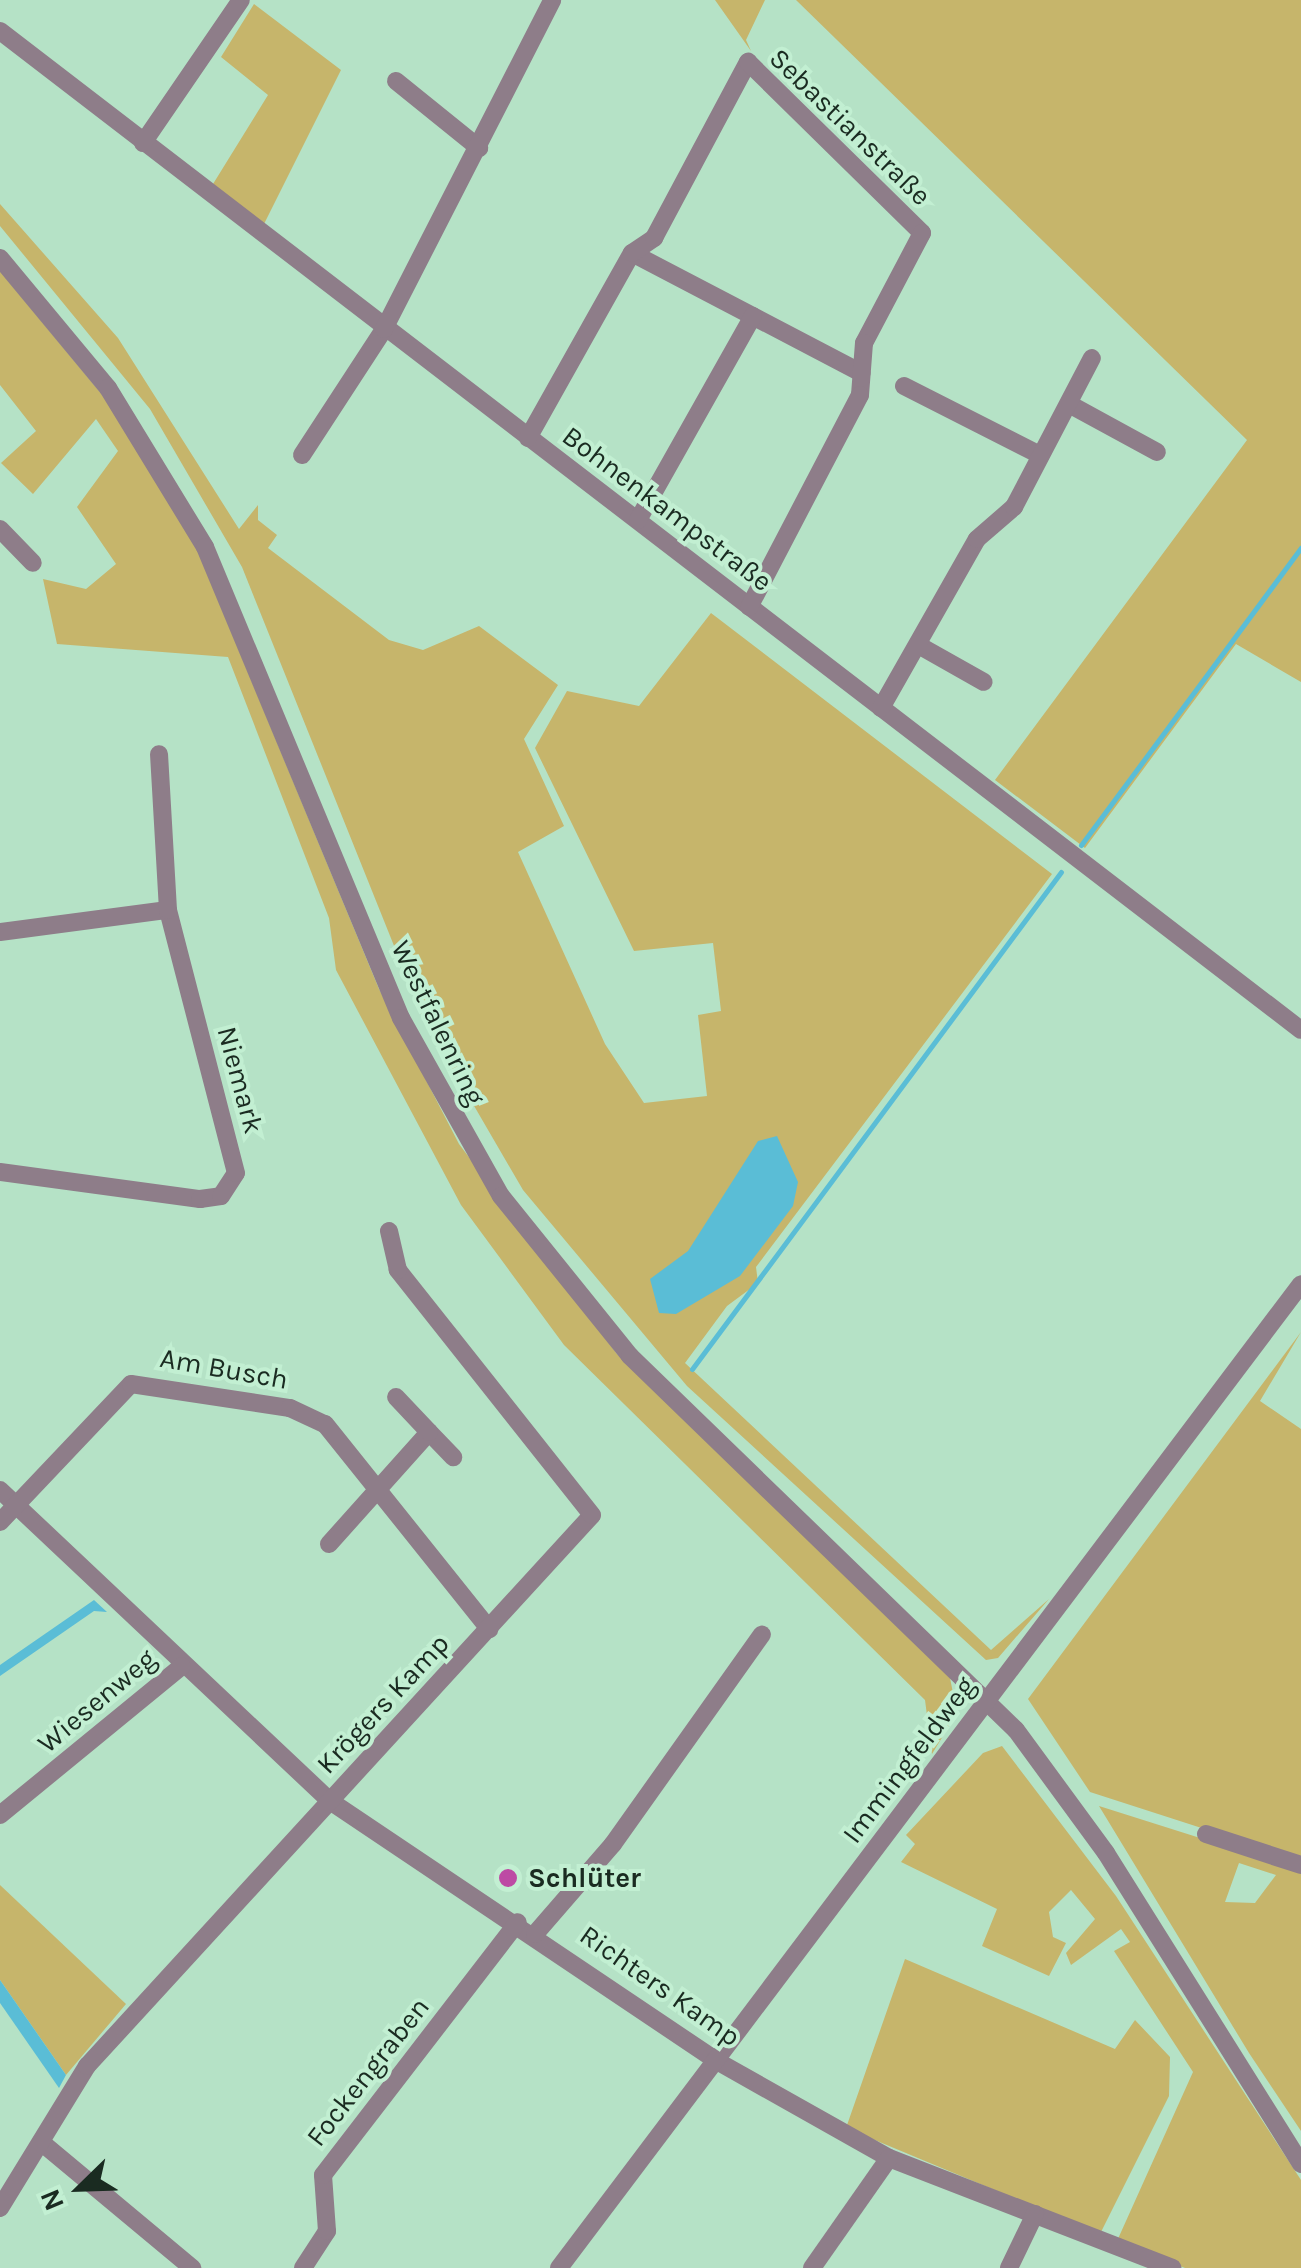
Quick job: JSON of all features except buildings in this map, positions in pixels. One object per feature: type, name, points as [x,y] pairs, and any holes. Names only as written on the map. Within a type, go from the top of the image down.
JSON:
[{"type":"street","points":[[144,143],[241,0]]},
{"type":"street","points":[[302,455],[384,329],[480,148],[552,0]]},
{"type":"street","name":"Bohnenkampstraße","points":[[0,31],[1301,1030]]},
{"type":"street","name":"Sebastianstraße","points":[[528,438],[632,253],[654,238],[748,62],[922,233],[864,343],[860,395],[749,607]]},
{"type":"street","points":[[396,81],[480,148]]},
{"type":"street","points":[[632,253],[862,373]]},
{"type":"street","name":"Westfalenring","points":[[0,258],[108,388],[205,546],[401,1018],[501,1196],[630,1356],[990,1700],[1106,1853],[1301,2164]]},
{"type":"street","points":[[638,520],[753,316]]},
{"type":"street","points":[[882,708],[977,539],[1014,506],[1092,358]]},
{"type":"street","points":[[904,386],[1040,455]]},
{"type":"street","points":[[1069,404],[1158,452]]},
{"type":"street","points":[[0,529],[32,563]]},
{"type":"street","points":[[920,646],[984,682]]},
{"type":"street","name":"Niemark","points":[[0,1172],[222,1196],[236,1172],[168,910],[159,754]]},
{"type":"street","points":[[0,932],[168,910]]},
{"type":"street","name":"Krögers Kamp","points":[[0,2208],[16,2189],[87,2066],[592,1515],[398,1270],[389,1230]]},
{"type":"street","name":"Immingfeldweg","points":[[559,2268],[1301,1284]]},
{"type":"street","name":"Am Busch","points":[[0,1522],[113,1400],[150,1382],[304,1412],[325,1424],[489,1630]]},
{"type":"street","points":[[396,1397],[454,1457]]},
{"type":"street","points":[[329,1544],[429,1432]]},
{"type":"street","name":"Richters Kamp","points":[[0,1490],[182,1666],[330,1800],[536,1934],[716,2060],[890,2158],[1172,2268]]},
{"type":"street","points":[[536,1934],[613,1844],[762,1634]]},
{"type":"street","name":"Wiesenweg","points":[[0,1815],[182,1666]]},
{"type":"street","points":[[1206,1834],[1301,1865]]},
{"type":"street","name":"Fockengraben","points":[[303,2268],[327,2231],[323,2175],[518,1922]]},
{"type":"street","points":[[41,2142],[192,2268]]},
{"type":"street","points":[[812,2268],[890,2158]]},
{"type":"street","points":[[0,2176],[16,2189]]},
{"type":"street","points":[[1009,2268],[1035,2214]]},
{"type":"shaded area","points":[[715,0],[765,0],[746,40],[751,51]]},
{"type":"shaded area","points":[[796,0],[1301,0],[1301,682],[1236,644],[1085,848],[995,780],[1247,440]]},
{"type":"shaded area","points":[[254,4],[341,70],[264,224],[213,184],[268,95],[221,57]]},
{"type":"shaded area","points":[[0,204],[118,338],[239,529],[258,505],[258,520],[277,535],[268,548],[389,640],[423,650],[479,626],[558,685],[524,739],[564,826],[518,852],[605,1044],[644,1103],[707,1096],[698,1015],[721,1011],[713,943],[634,951],[535,748],[567,691],[639,706],[711,613],[1052,874],[756,1267],[758,1283],[727,1306],[685,1363],[991,1650],[1049,1599],[998,1658],[986,1660],[687,1386],[523,1190],[423,1018],[242,567],[150,409],[0,226]]},
{"type":"shaded area","points":[[0,271],[109,403],[192,537],[379,989],[459,1144],[617,1354],[950,1678],[957,1713],[932,1754],[925,1700],[564,1345],[461,1205],[336,970],[329,918],[228,657],[57,644],[43,579],[86,589],[116,564],[77,507],[118,451],[96,419],[33,494],[1,463],[36,431],[0,385]]},
{"type":"shaded area","points":[[1301,1332],[1260,1401],[1301,1429],[1301,1860],[1090,1792],[1028,1699]]},
{"type":"shaded area","points":[[1002,1746],[1116,1896],[1301,2180],[1301,2268],[1185,2268],[1117,2241],[1193,2072],[1114,1951],[1130,1942],[1121,1929],[1071,1965],[1066,1953],[1095,1919],[1071,1890],[1049,1912],[1053,1937],[1066,1943],[1049,1976],[982,1946],[997,1909],[901,1862],[915,1844],[906,1835],[983,1753]]},
{"type":"shaded area","points":[[1099,1806],[1301,1870],[1301,2131]],"holes":[[[1239,1863],[1276,1875],[1255,1903],[1225,1902]]]},
{"type":"shaded area","points":[[0,1885],[126,2004],[66,2075],[0,1980]]},
{"type":"shaded area","points":[[905,1959],[1115,2049],[1135,2020],[1170,2057],[1169,2096],[1100,2234],[846,2128]]},
{"type":"water","points":[[777,1136],[798,1182],[793,1206],[740,1276],[676,1314],[659,1313],[650,1279],[688,1251],[758,1141]]},
{"type":"water","points":[[94,1600],[107,1612],[94,1611],[0,1676],[0,1665]]},
{"type":"water","points":[[0,1980],[66,2075],[59,2088],[0,2003]]},
{"type":"waterway","points":[[1081,845],[1301,548]]},
{"type":"waterway","points":[[692,1369],[1061,872]]},
{"type":"place","name":"Schlüter","points":[[508,1878]]}]
